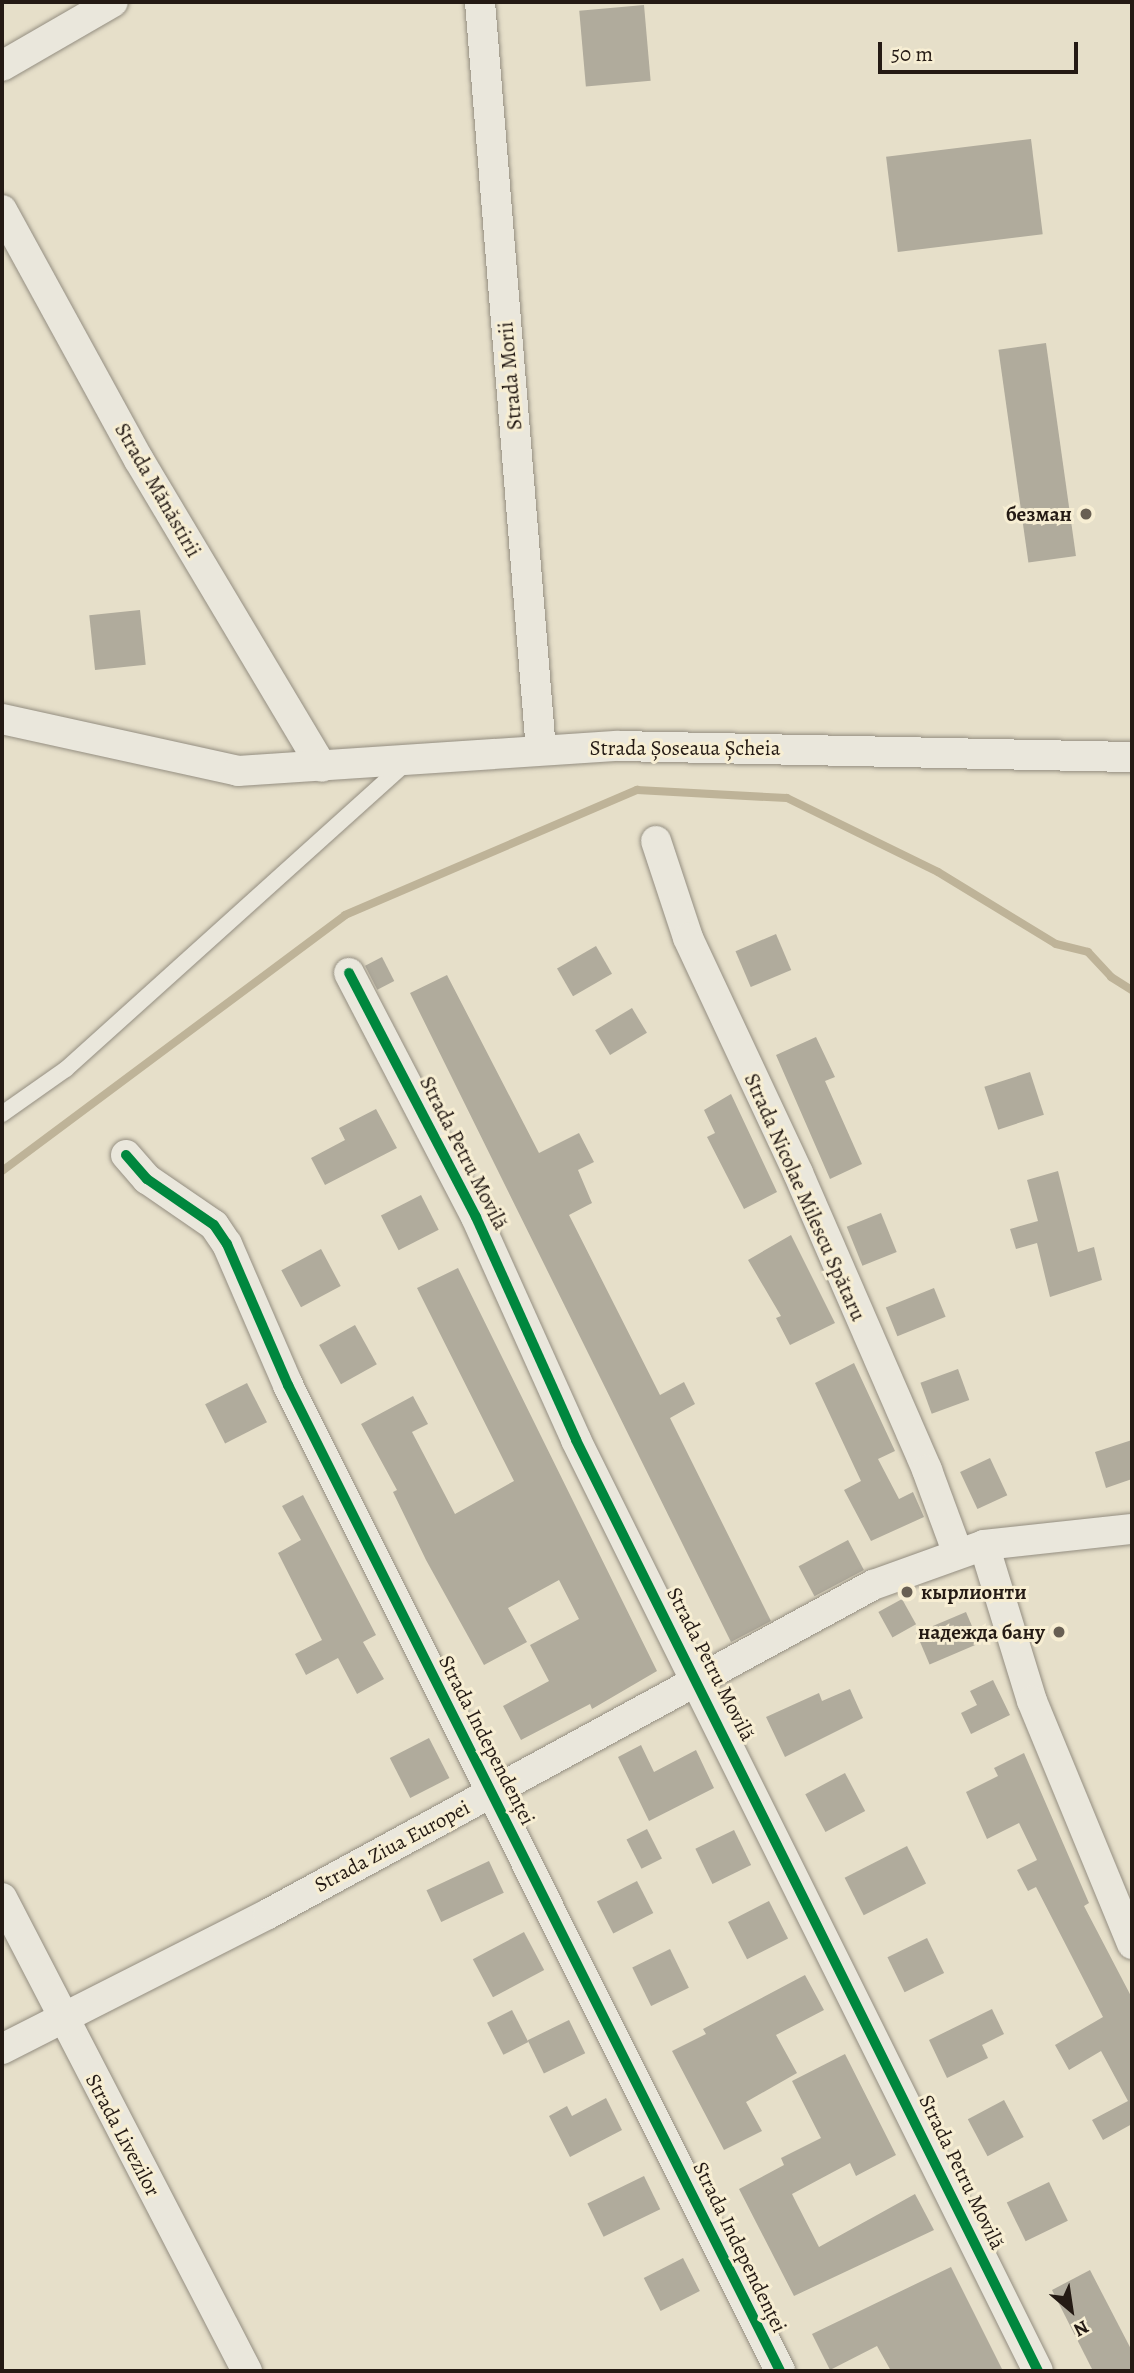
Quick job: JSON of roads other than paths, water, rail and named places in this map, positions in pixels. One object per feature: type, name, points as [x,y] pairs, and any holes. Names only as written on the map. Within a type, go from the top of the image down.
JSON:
[{"type":"street","points":[[2,66],[113,2]]},
{"type":"street","name":"Strada Morii","points":[[480,2],[541,750]]},
{"type":"street","name":"Strada Mănăstirii","points":[[2,210],[139,460],[322,766]]},
{"type":"street","name":"Strada Șoseaua Șcheia","points":[[2,719],[237,771],[407,762],[618,746],[1132,757]]},
{"type":"street","name":"Strada Nicolae Milescu Spătaru","points":[[656,841],[688,939],[798,1173],[927,1470],[970,1548],[1132,1944]]},
{"type":"street","name":"Strada Petru Movilă","points":[[349,973],[476,1217],[576,1440],[699,1683],[1038,2371]]},
{"type":"street","name":"Strada Independenței","points":[[126,1155],[147,1179],[214,1225],[227,1244],[288,1385],[780,2371]]},
{"type":"street","name":"Strada Ziua Europei","points":[[2,2049],[268,1914],[699,1683],[873,1585],[970,1548],[1132,1529]]},
{"type":"street","name":"Strada Livezilor","points":[[2,1898],[61,2018],[247,2371]]},
{"type":"lane","points":[[2,1114],[66,1069],[407,762]]},
{"type":"waterway","points":[[2,1171],[345,915],[637,790],[787,798],[938,872],[1056,944],[1088,952],[1111,977],[1132,990]]},
{"type":"place","name":"безман","points":[[1086,514]]},
{"type":"place","name":"кырлионти","points":[[907,1592]]},
{"type":"place","name":"надежда бану","points":[[1059,1632]]}]
